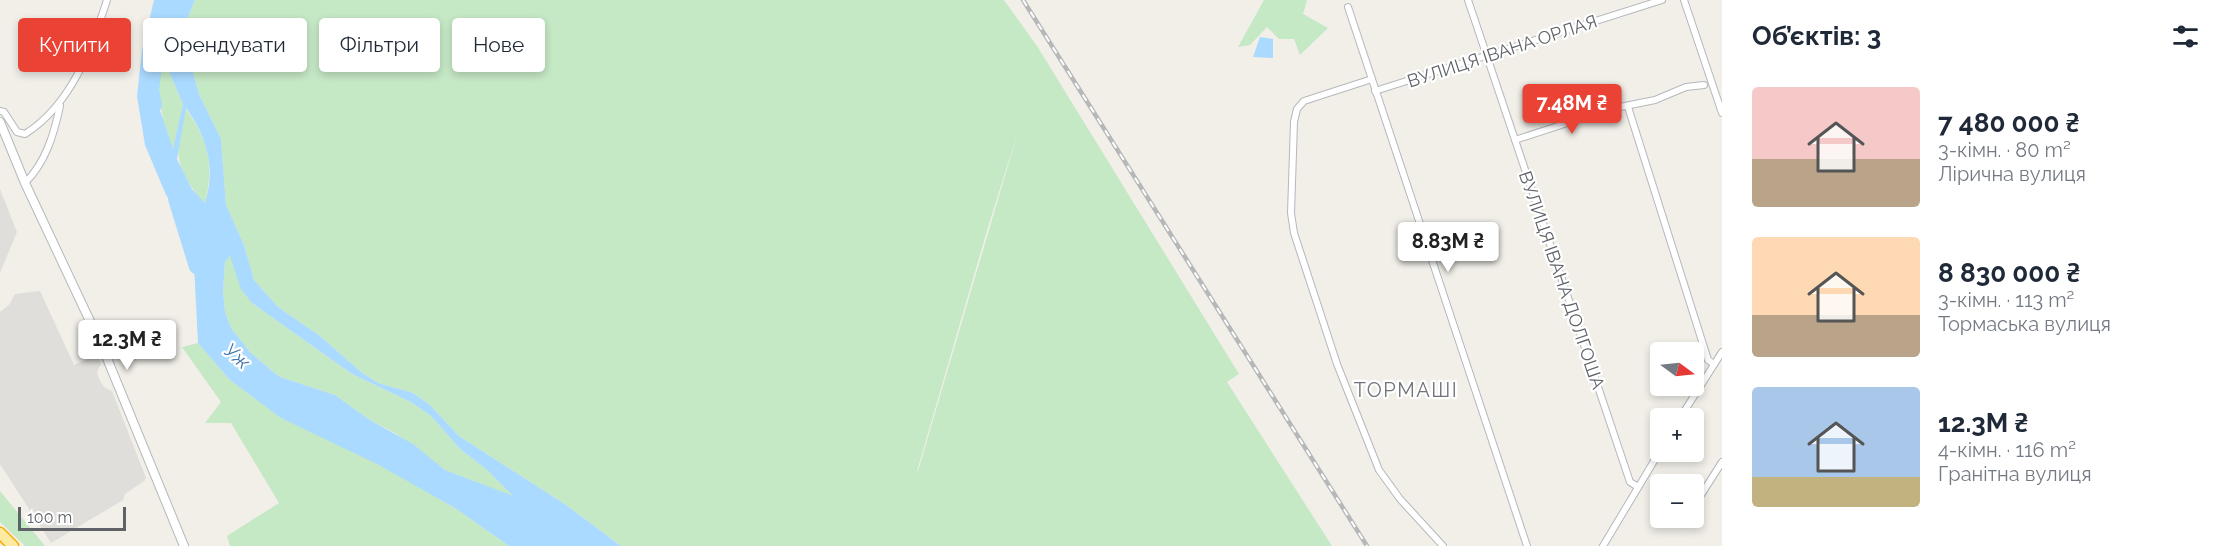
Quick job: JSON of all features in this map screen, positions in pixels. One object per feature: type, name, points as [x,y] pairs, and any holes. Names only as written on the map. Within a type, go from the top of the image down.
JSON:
[{"type":"highway","points":[[0,533],[14,546]]},
{"type":"street","points":[[25,183],[42,162],[51,142],[60,106],[80,69],[107,0]]},
{"type":"street","name":"ВУЛИЦЯ ІВАНА ДОЛГОША","points":[[1468,0],[1630,482],[1638,487]]},
{"type":"street","name":"ВУЛИЦЯ ІВАНА ОРЛАЯ","points":[[1375,91],[1662,0]]},
{"type":"street","points":[[1684,0],[1722,113]]},
{"type":"street","points":[[1348,7],[1527,546]]},
{"type":"street","points":[[1372,79],[1304,101],[1297,109],[1293,140],[1292,223],[1337,364],[1372,455],[1384,478],[1400,499],[1443,546]]},
{"type":"street","points":[[1515,140],[1610,109],[1655,100],[1686,87],[1704,85]]},
{"type":"street","points":[[0,111],[4,112],[17,132],[25,134],[60,106]]},
{"type":"street","points":[[1628,106],[1708,360],[1714,364]]},
{"type":"street","points":[[0,122],[25,183],[104,351],[184,546]]},
{"type":"street","points":[[1686,408],[1722,352]]},
{"type":"street","points":[[1604,546],[1653,462]]},
{"type":"street","points":[[1704,490],[1722,462]]},
{"type":"shaded area","points":[[0,189],[17,232],[0,273]]},
{"type":"shaded area","points":[[40,291],[74,365],[97,355],[101,364],[97,372],[100,381],[104,387],[112,391],[146,478],[125,494],[123,500],[51,543],[0,464],[0,312],[9,305],[15,294]]},
{"type":"green space","points":[[195,0],[1004,0],[1037,46],[1239,374],[1227,382],[1332,546],[621,546],[566,505],[459,436],[430,405],[413,393],[378,383],[361,372],[320,336],[278,307],[254,280],[244,245],[226,205],[221,139],[199,94],[193,72],[307,72],[307,18],[188,18]],"holes":[[[1019,128],[918,471],[988,227]]]},
{"type":"green space","points":[[1264,0],[1307,0],[1303,14],[1328,28],[1300,55],[1294,39],[1279,39],[1267,27],[1250,45],[1238,47]]},
{"type":"green space","points":[[152,72],[169,72],[183,104],[173,150],[165,132],[161,107],[152,86]]},
{"type":"green space","points":[[185,108],[200,131],[207,153],[209,177],[205,204],[188,181],[179,160],[179,136]]},
{"type":"green space","points":[[230,256],[252,303],[352,374],[411,402],[431,416],[460,449],[486,469],[514,497],[445,470],[395,433],[370,420],[335,395],[280,377],[272,371],[250,352],[231,328],[225,312],[223,291],[225,262]]},
{"type":"green space","points":[[198,343],[229,379],[455,508],[509,546],[230,546],[227,536],[279,503],[231,423],[205,423],[221,402],[182,347]]},
{"type":"green space","points":[[0,491],[45,546],[25,546],[0,522]]},
{"type":"water","points":[[154,0],[195,0],[188,17],[150,18]]},
{"type":"water","points":[[1260,37],[1273,39],[1273,58],[1253,57]]},
{"type":"water","points":[[143,46],[143,72],[152,72],[152,86],[173,149],[183,104],[169,72],[193,72],[199,94],[221,139],[226,205],[244,245],[254,280],[278,307],[320,336],[361,372],[378,383],[413,393],[430,405],[459,436],[566,505],[621,546],[509,546],[455,508],[377,464],[281,418],[229,379],[198,343],[194,265],[186,224],[166,195],[145,145],[137,96]],"holes":[[[186,108],[199,130],[208,153],[210,177],[205,203],[192,189],[177,159]],[[230,256],[241,289],[252,303],[352,374],[411,402],[431,416],[460,449],[486,469],[513,496],[445,470],[413,444],[370,420],[335,395],[280,377],[272,371],[250,352],[231,328],[225,312],[223,291],[225,262]]]},
{"type":"waterway","name":"Уж","points":[[155,105],[152,90],[163,0]]},
{"type":"waterway","name":"Уж","points":[[175,199],[196,267]]},
{"type":"railway","points":[[1023,0],[1367,546]]},
{"type":"district","name":"ТОРМАШІ","points":[[1406,390]]}]
